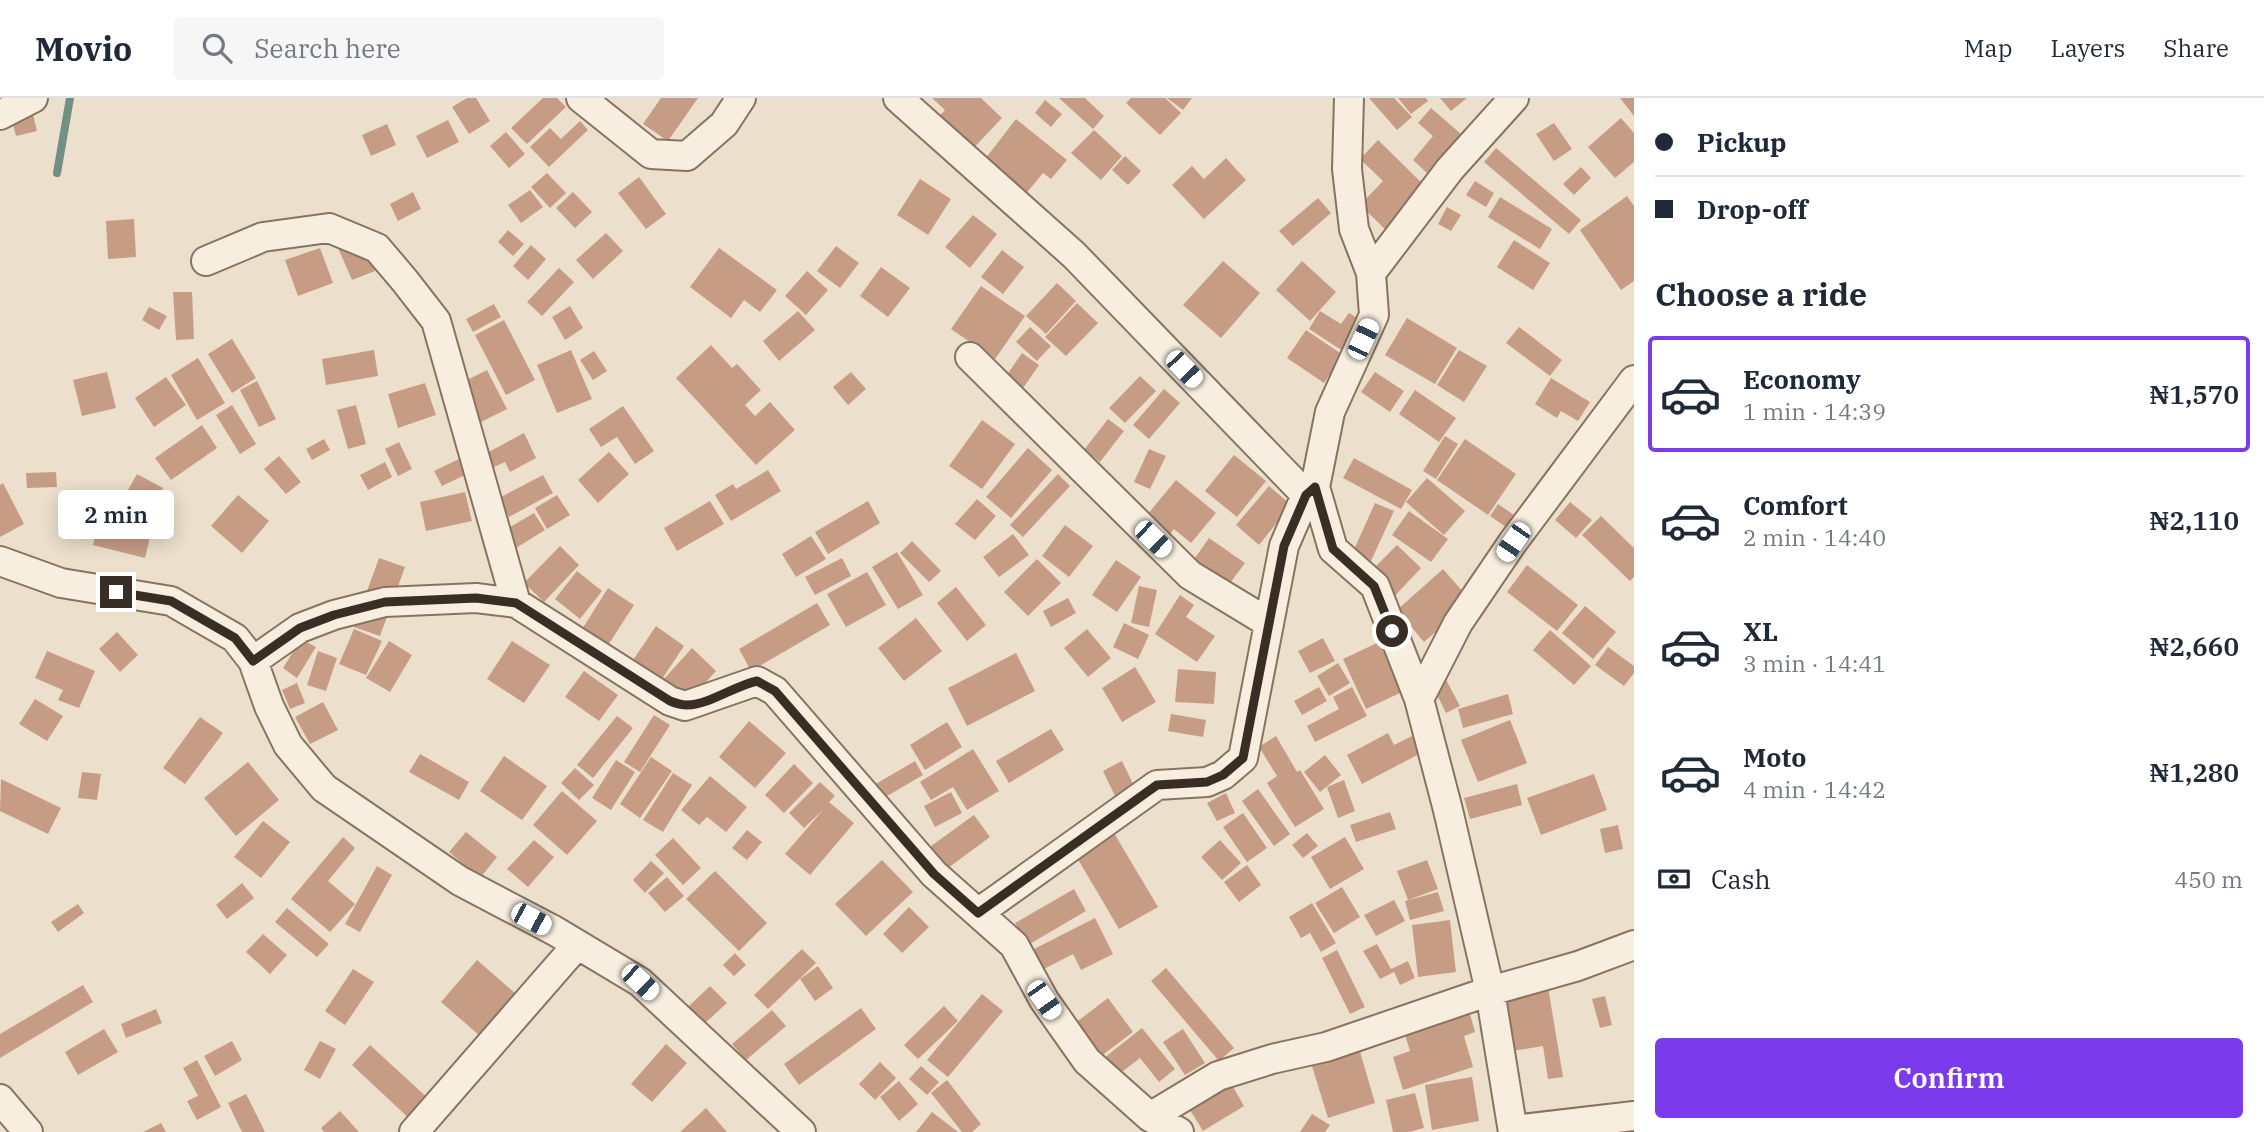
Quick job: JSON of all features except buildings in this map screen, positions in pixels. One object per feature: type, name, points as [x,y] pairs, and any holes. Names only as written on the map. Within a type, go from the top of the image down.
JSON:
[{"type":"street","points":[[0,115],[33,98]]},
{"type":"street","points":[[581,98],[651,154],[687,156],[724,124],[741,98]]},
{"type":"street","points":[[898,98],[1074,254],[1310,491],[1333,549],[1374,586],[1419,699],[1448,810],[1490,991],[1513,1131],[1634,1116]]},
{"type":"street","points":[[978,913],[1157,785],[1207,782],[1223,775],[1243,758],[1284,546],[1310,491],[1330,412],[1374,315],[1371,273],[1354,229],[1348,169],[1349,98]]},
{"type":"street","points":[[1371,273],[1450,169],[1514,98]]},
{"type":"street","points":[[206,261],[263,237],[329,228],[377,248],[436,321],[516,603]]},
{"type":"street","points":[[970,357],[1190,575],[1269,623]]},
{"type":"street","points":[[1419,699],[1458,623],[1513,542],[1634,380]]},
{"type":"street","points":[[0,561],[61,583],[171,601],[235,638],[253,661],[288,746],[324,788],[460,881],[577,944],[640,982],[789,1128]]},
{"type":"street","points":[[253,661],[300,628],[334,615],[385,602],[476,598],[516,603],[670,701],[685,706],[757,681],[775,691],[934,874],[1014,945],[1044,1000],[1087,1061],[1150,1117],[1179,1132]]},
{"type":"street","points":[[414,1132],[577,944]]},
{"type":"street","points":[[1150,1117],[1218,1076],[1272,1059],[1325,1047],[1490,991],[1578,966],[1634,945]]},
{"type":"street","points":[[0,1099],[28,1132]]},
{"type":"waterway","points":[[57,173],[70,98]]},
{"type":"route","points":[[116,592],[171,601],[235,638],[253,661],[300,628],[334,615],[385,602],[476,598],[516,603],[670,701],[685,706],[757,681],[775,691],[934,874],[978,913],[1157,785],[1207,782],[1223,775],[1243,758],[1284,546],[1306,495],[1315,487],[1333,549],[1374,586],[1392,631]]}]
